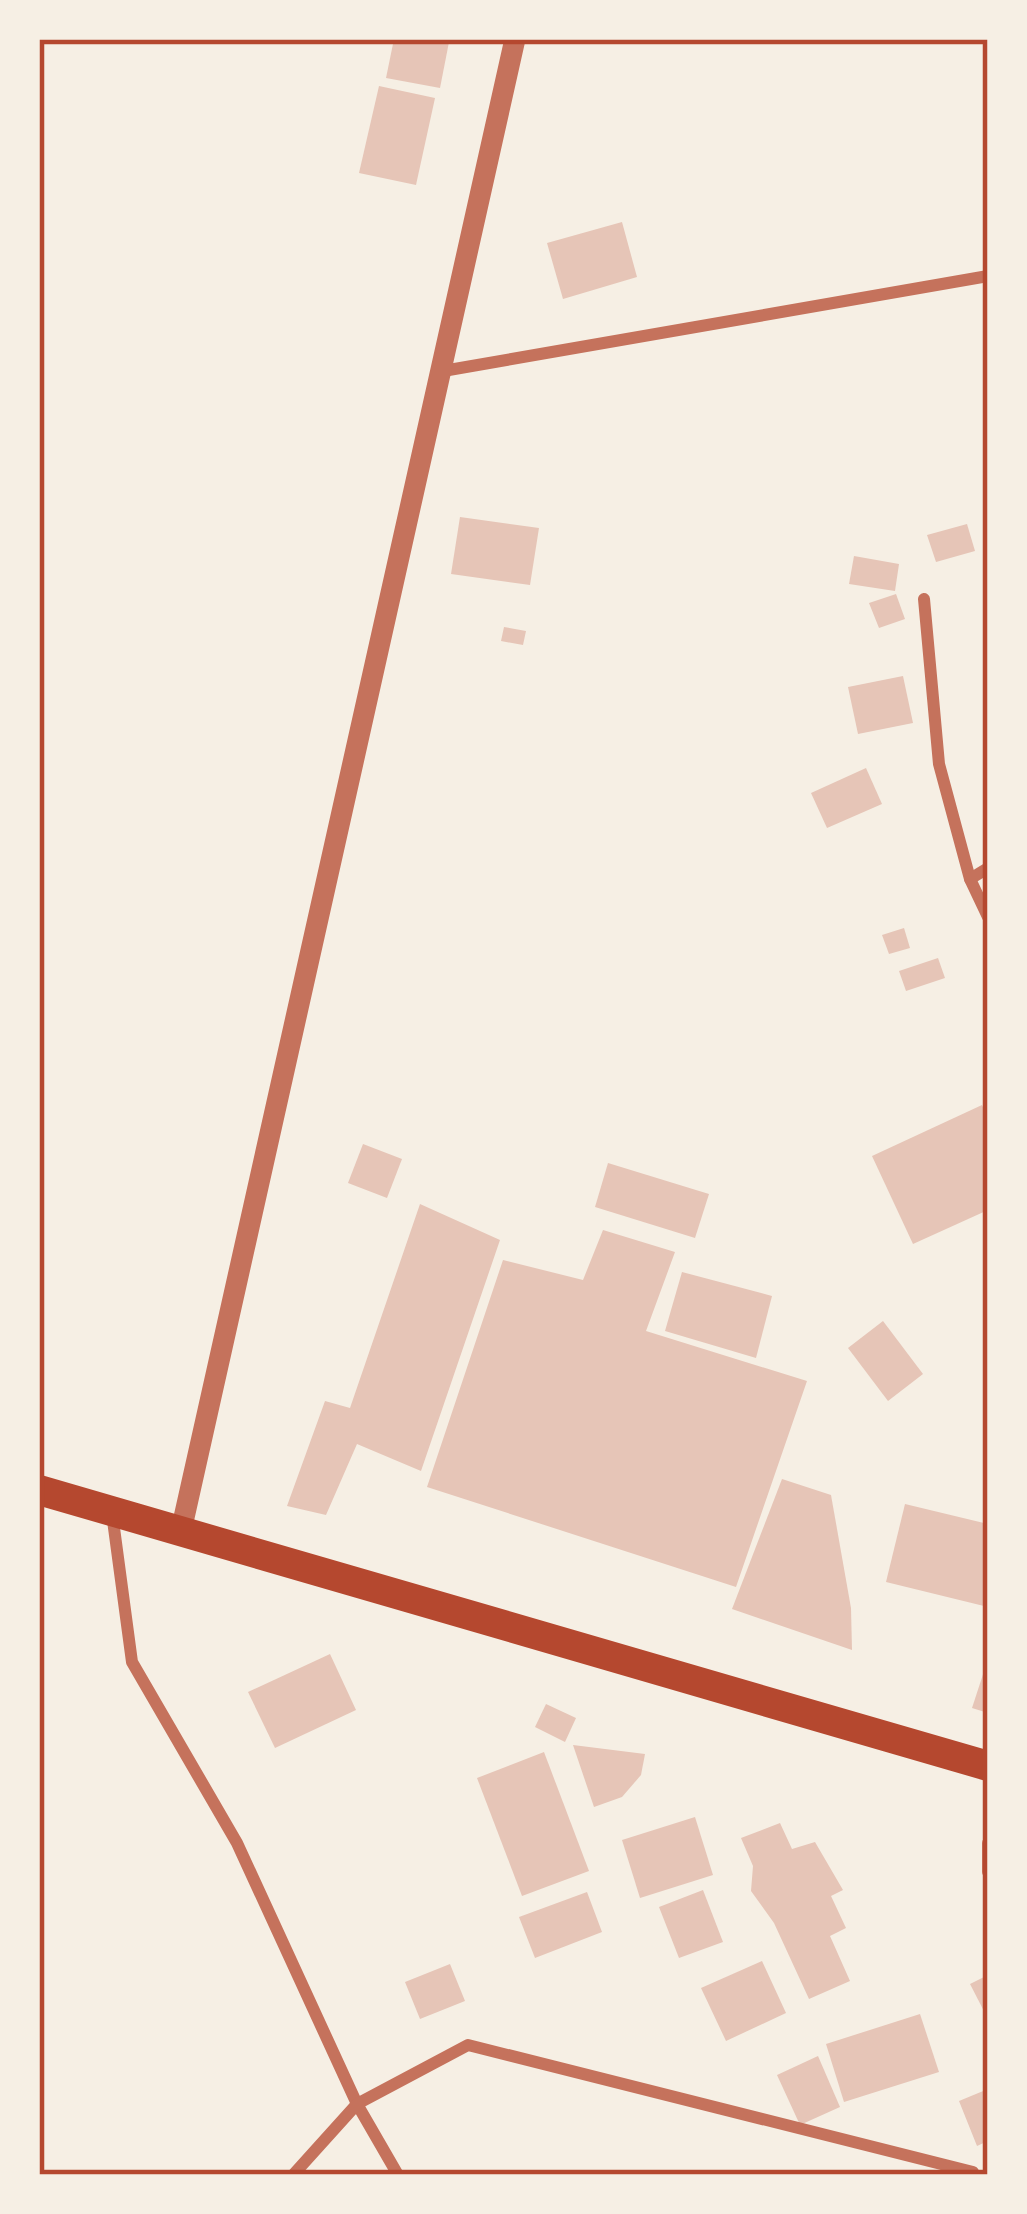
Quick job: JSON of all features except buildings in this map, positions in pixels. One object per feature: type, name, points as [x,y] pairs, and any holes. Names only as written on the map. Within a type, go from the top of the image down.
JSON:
[{"type":"main road","points":[[39,1490],[988,1766]]},
{"type":"street","points":[[181,1531],[514,39]]},
{"type":"street","points":[[443,371],[988,276]]},
{"type":"street","points":[[924,599],[939,764],[970,879],[988,917]]},
{"type":"street","points":[[970,879],[988,868]]},
{"type":"street","points":[[112,1511],[132,1662],[237,1843],[357,2104],[398,2175]]},
{"type":"street","points":[[988,1843],[988,1872]]},
{"type":"street","points":[[293,2175],[357,2104],[468,2045],[971,2173],[988,2165]]}]
